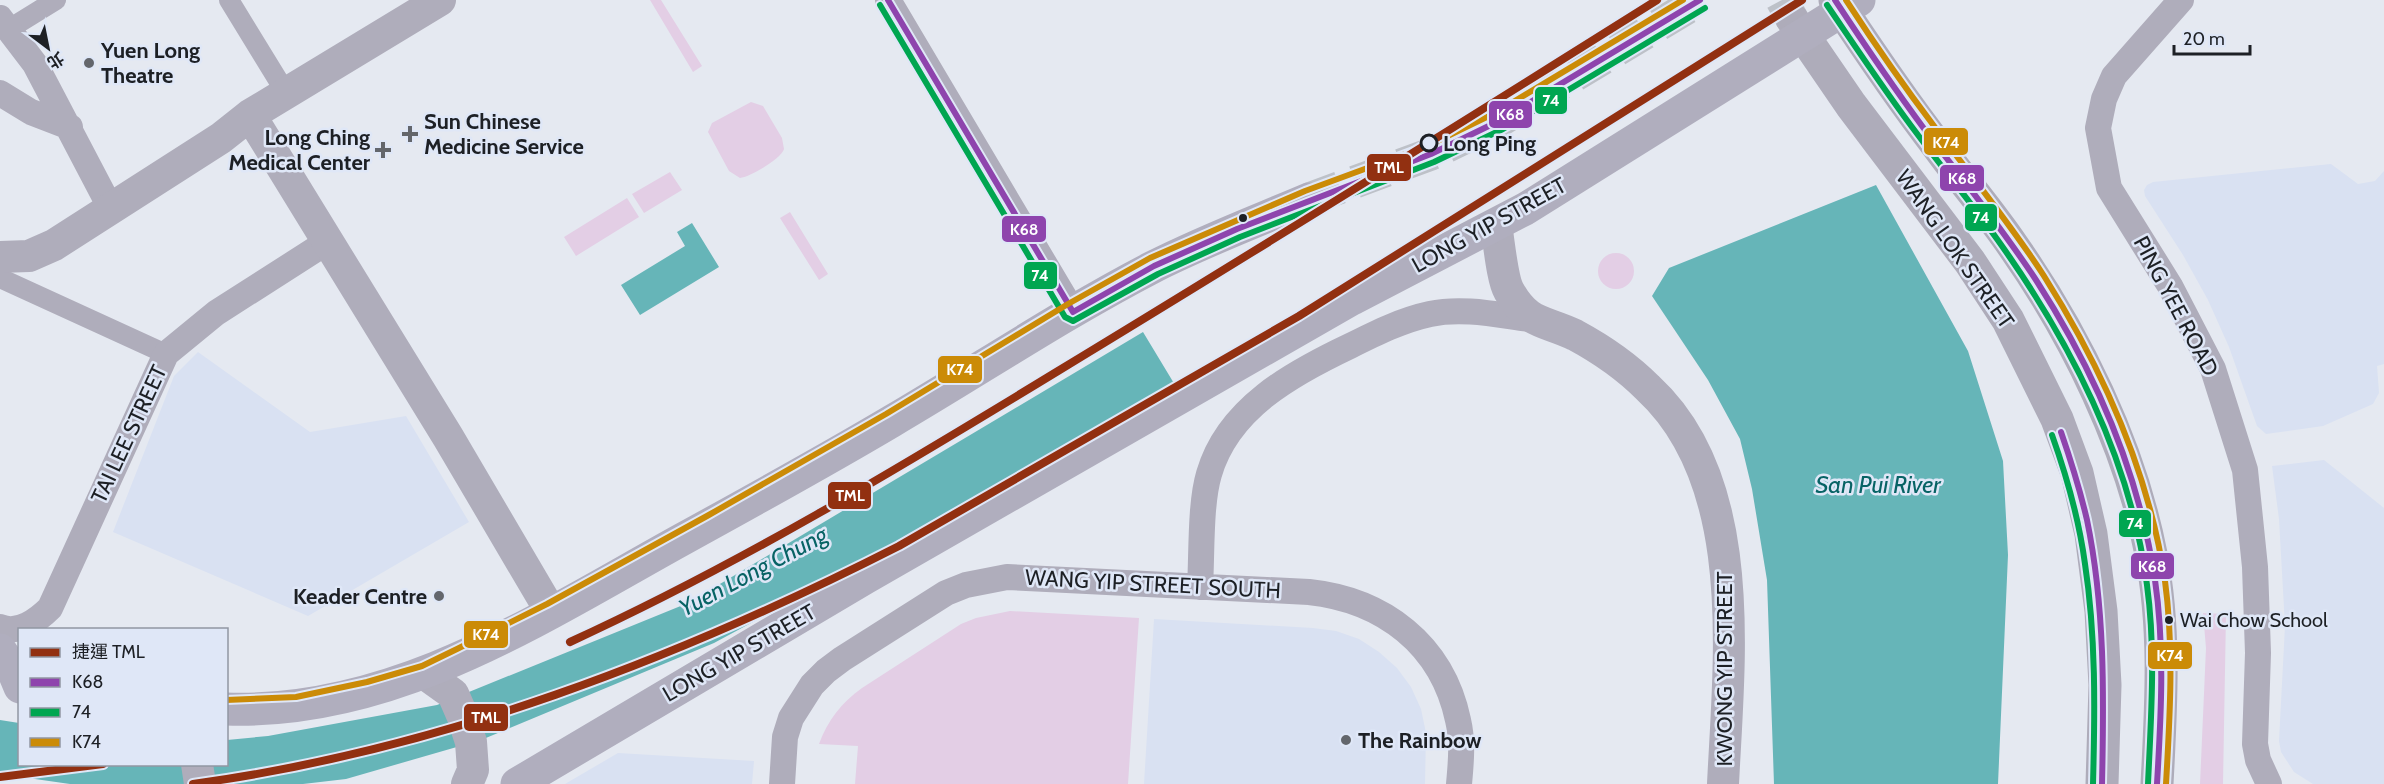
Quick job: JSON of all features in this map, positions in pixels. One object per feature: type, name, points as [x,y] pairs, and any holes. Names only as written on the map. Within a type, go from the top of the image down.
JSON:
[{"type":"main road","name":"LONG YIP STREET","points":[[517,784],[865,578],[1341,305],[1496,225],[1797,28],[1845,4]]},
{"type":"main road","name":"WANG LOK STREET","points":[[1845,4],[1931,138],[2013,246],[2066,332],[2095,388],[2117,440],[2137,497],[2151,554],[2160,624],[2162,694],[2157,784]]},
{"type":"main road","name":"WANG LOK STREET","points":[[1797,28],[1858,114],[1970,262],[2008,320],[2057,419],[2079,483],[2091,534],[2101,611],[2105,685],[2102,784]]},
{"type":"main road","points":[[229,712],[297,706],[369,691],[426,674],[551,612],[891,422],[1154,266],[1309,199]]},
{"type":"main road","points":[[0,650],[18,682]]},
{"type":"main road","points":[[0,693],[18,696]]},
{"type":"street","points":[[56,0],[5,23],[35,64],[111,208]]},
{"type":"street","points":[[229,0],[286,93]]},
{"type":"street","points":[[0,256],[29,256],[54,245],[221,138],[250,115],[440,0]]},
{"type":"street","points":[[888,0],[1073,312]]},
{"type":"street","name":"PING YEE ROAD","points":[[2181,0],[2114,76],[2104,99],[2098,128],[2109,188],[2170,286],[2213,369],[2245,470],[2255,567],[2258,653],[2255,744],[2258,760],[2269,784]]},
{"type":"street","points":[[0,93],[31,112],[70,127]]},
{"type":"street","points":[[250,115],[448,437],[551,612]]},
{"type":"street","points":[[1496,225],[1508,290],[1530,318]]},
{"type":"street","name":"TAI LEE STREET","points":[[0,627],[5,629],[38,621],[50,608],[166,354],[216,313],[327,242]]},
{"type":"street","points":[[0,278],[166,354]]},
{"type":"street","name":"KWONG YIP STREET","points":[[1200,587],[1209,473],[1217,454],[1233,428],[1251,407],[1273,388],[1313,363],[1376,333],[1431,314],[1452,311],[1530,318],[1574,335],[1611,357],[1649,388],[1684,432],[1710,485],[1720,524],[1726,570],[1729,658],[1724,784]]},
{"type":"street","name":"WANG YIP STREET SOUTH","points":[[782,784],[785,737],[791,718],[801,701],[826,671],[927,604],[966,585],[986,580],[1018,577],[1330,594],[1352,599],[1378,611],[1401,626],[1422,646],[1439,669],[1451,694],[1459,721],[1461,750],[1459,784]]},
{"type":"street","points":[[426,674],[453,694],[471,742],[470,777]]},
{"type":"street","points":[[197,766],[200,784]]},
{"type":"shaded area","points":[[650,0],[661,0],[702,66],[693,72]]},
{"type":"shaded area","points":[[751,102],[763,106],[782,138],[784,149],[765,167],[740,178],[729,171],[708,132],[712,123]]},
{"type":"shaded area","points":[[2331,164],[2358,184],[2375,181],[2384,171],[2384,364],[2377,366],[2379,393],[2373,404],[2323,426],[2266,434],[2257,426],[2229,347],[2208,300],[2183,255],[2145,196],[2144,190],[2153,182]]},
{"type":"shaded area","points":[[670,172],[682,190],[644,213],[632,194]]},
{"type":"shaded area","points":[[627,198],[639,217],[576,256],[564,237]]},
{"type":"shaded area","points":[[790,212],[828,274],[819,280],[780,218]]},
{"type":"shaded area","points":[[1616,253],[1628,259],[1634,271],[1628,283],[1616,289],[1604,283],[1598,271],[1604,259]]},
{"type":"shaded area","points":[[198,352],[310,432],[406,416],[469,522],[308,616],[113,532],[174,376]]},
{"type":"shaded area","points":[[2324,460],[2384,508],[2384,784],[2313,784],[2294,772],[2281,752],[2279,741],[2285,626],[2279,519],[2272,466]]},
{"type":"shaded area","points":[[1010,611],[1139,618],[1128,784],[855,784],[858,746],[819,744],[836,713],[862,688],[961,624],[976,618]]},
{"type":"shaded area","points":[[2203,613],[2226,614],[2223,784],[2200,784],[2206,648]]},
{"type":"shaded area","points":[[1154,619],[1313,628],[1336,631],[1359,639],[1397,668],[1411,687],[1421,709],[1426,733],[1425,784],[1144,784]]},
{"type":"shaded area","points":[[618,753],[754,761],[752,784],[565,784]]},
{"type":"water","name":"San Pui River","points":[[1876,185],[1968,351],[2003,461],[2008,555],[1998,784],[1774,784],[1767,580],[1752,489],[1740,439],[1708,380],[1652,296],[1669,268]]},
{"type":"water","points":[[692,223],[719,267],[640,315],[621,285],[685,246],[677,232]]},
{"type":"water","name":"Yuen Long Chung","points":[[1143,332],[1175,385],[1070,450],[714,643],[481,740],[346,779],[303,784],[70,784],[0,774],[0,720],[18,723],[18,766],[228,766],[228,740],[268,736],[437,705],[688,603]]},
{"type":"tunnel","points":[[1309,199],[1431,154],[1499,121],[1700,0]]},
{"type":"tunnel","points":[[1782,0],[1792,19]]},
{"type":"metro line","name":"TML","points":[[570,642],[757,548],[879,479],[1208,279],[1657,0]]},
{"type":"metro line","name":"TML","points":[[193,784],[285,769],[467,724],[556,695],[643,662],[815,587],[899,546],[1299,316],[1802,0]]},
{"type":"metro line","name":"TML","points":[[0,777],[87,766]]},
{"type":"transit line","name":"K68","points":[[888,0],[1073,312],[1154,266],[1237,229],[1431,154],[1499,121],[1700,0]]},
{"type":"transit line","name":"K74","points":[[228,700],[296,697],[367,682],[422,666],[547,604],[707,516],[886,414],[1068,304],[1150,258],[1305,191],[1427,146],[1495,113],[1683,0]]},
{"type":"transit line","name":"K68","points":[[1835,0],[1913,114],[2036,280],[2077,350],[2111,424],[2138,501],[2155,580],[2161,657],[2157,784]]},
{"type":"transit line","name":"K74","points":[[1846,0],[1911,95],[2004,218],[2044,276],[2085,347],[2120,422],[2148,500],[2165,581],[2170,631],[2170,708],[2166,784]]},
{"type":"transit line","name":"74","points":[[880,5],[1065,317],[1073,321],[1158,274],[1240,237],[1434,162],[1503,129],[1705,8]]},
{"type":"transit line","name":"74","points":[[1827,5],[1894,103],[2024,278],[2072,360],[2112,447],[2139,538],[2150,610],[2152,684],[2148,784]]},
{"type":"transit line","name":"K68","points":[[2061,432],[2087,520],[2097,586],[2103,685],[2102,784]]},
{"type":"transit line","name":"74","points":[[2052,435],[2076,514],[2089,591],[2094,673],[2093,784]]},
{"type":"place","name":"Yuen Long Theatre","points":[[89,63]]},
{"type":"place","name":"Sun Chinese Medicine Service","points":[[410,134]]},
{"type":"place","name":"Long Ping","points":[[1429,143]]},
{"type":"place","name":"Long Ching Medical Center","points":[[383,150]]},
{"type":"place","name":"Keader Centre","points":[[439,596]]},
{"type":"place","name":"Wai Chow School","points":[[2169,620]]},
{"type":"place","name":"The Rainbow","points":[[1346,740]]}]
